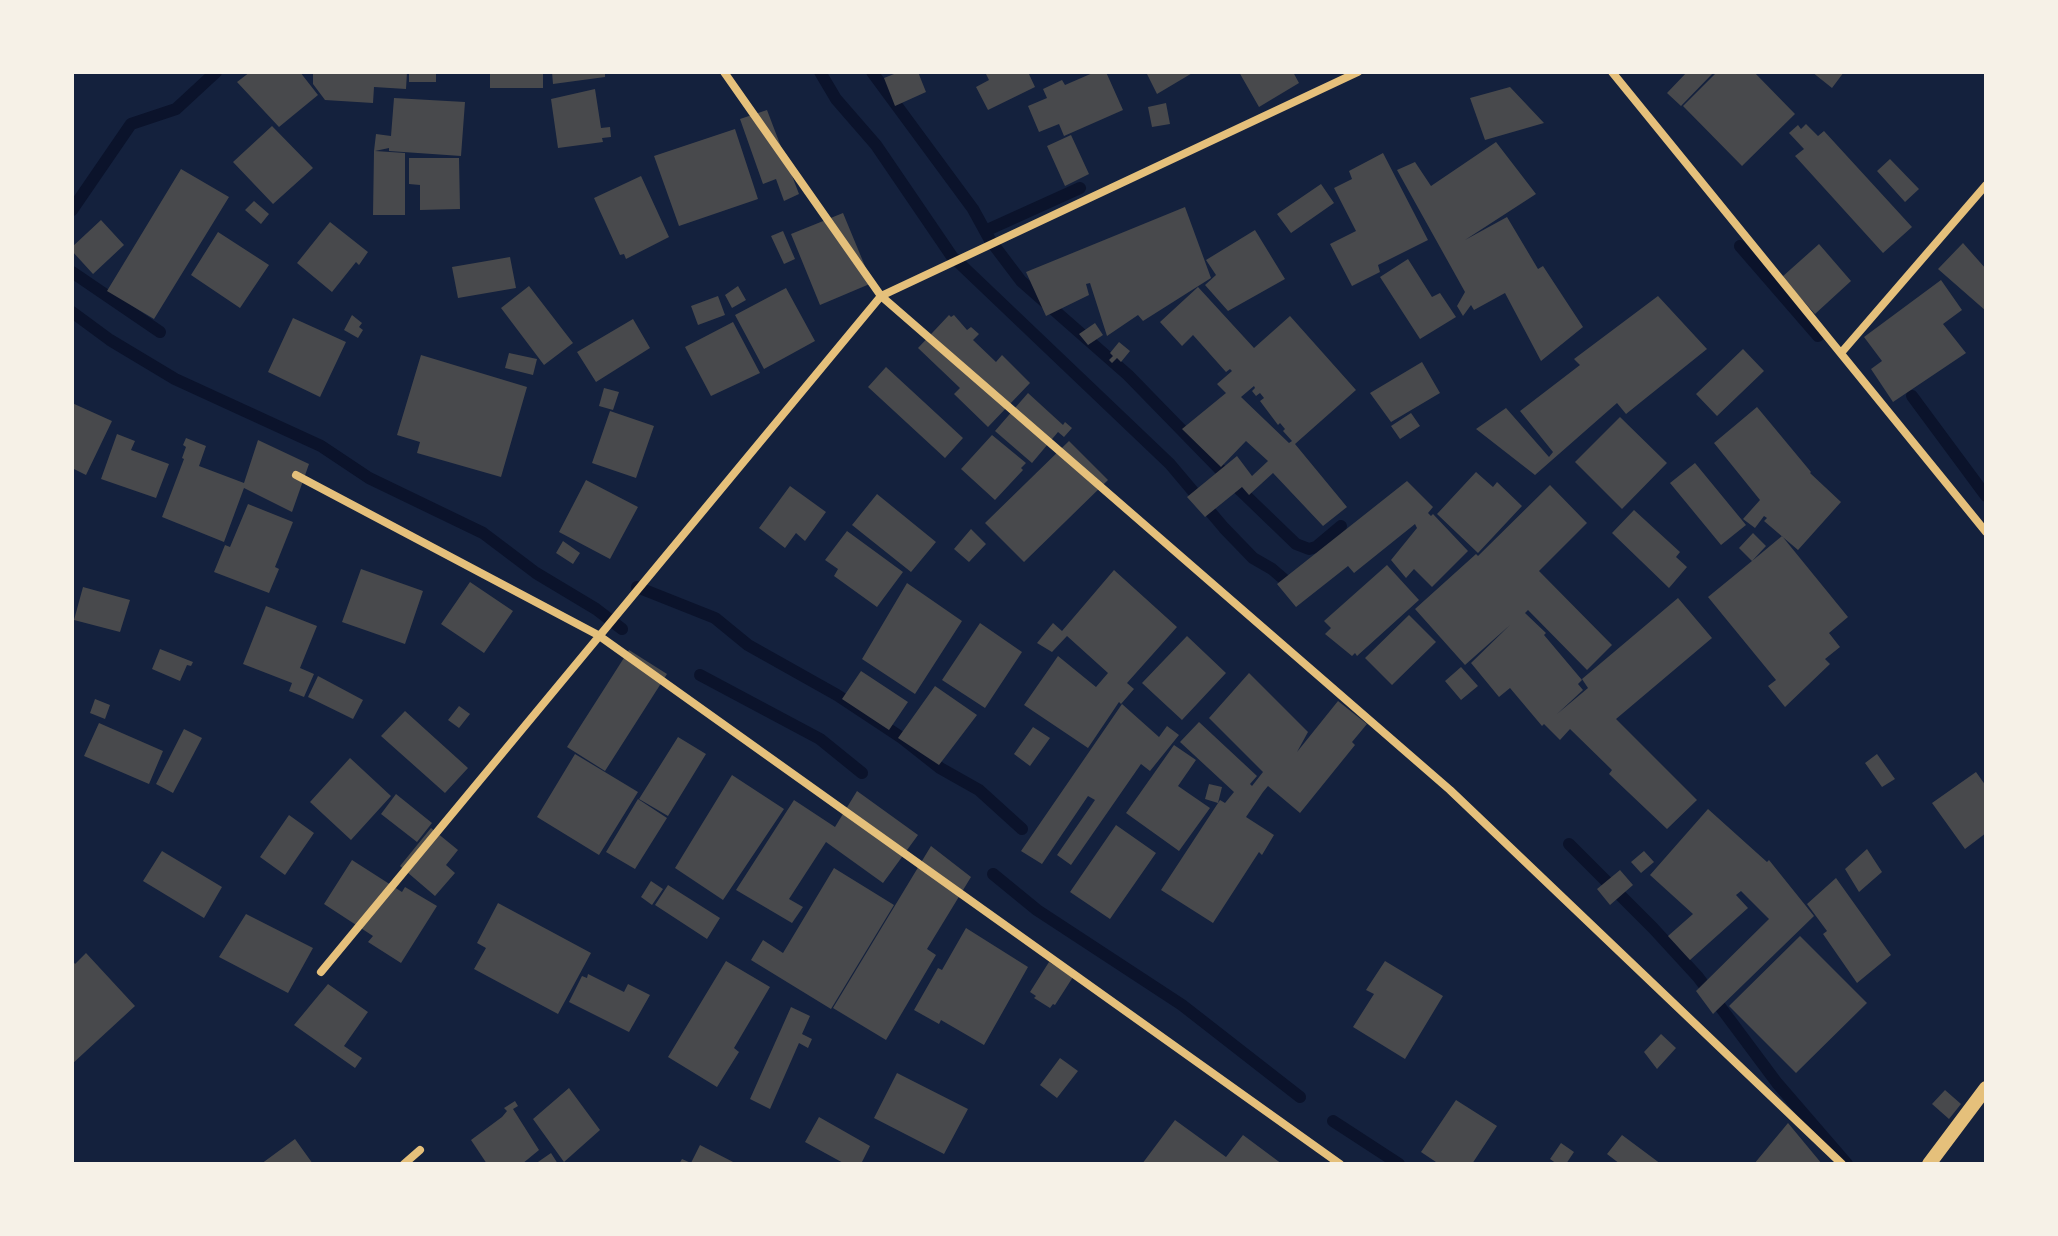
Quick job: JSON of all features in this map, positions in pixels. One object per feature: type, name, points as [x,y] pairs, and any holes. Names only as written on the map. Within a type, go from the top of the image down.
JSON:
[{"type":"street","points":[[724,72],[881,296],[1450,790],[1842,1164]]},
{"type":"street","points":[[321,972],[881,296],[1358,72]]},
{"type":"street","points":[[1612,72],[1986,532]]},
{"type":"street","points":[[1841,353],[1986,185]]},
{"type":"street","points":[[296,475],[598,635],[1340,1164]]},
{"type":"street","points":[[1929,1164],[1986,1088]]},
{"type":"street","points":[[404,1164],[420,1150]]},
{"type":"building","points":[[250,72],[300,72],[318,95],[279,127],[237,82]]},
{"type":"building","points":[[313,72],[407,72],[406,89],[374,87],[373,103],[325,100],[313,84]]},
{"type":"building","points":[[409,72],[436,72],[436,82],[409,82]]},
{"type":"building","points":[[490,72],[543,72],[543,88],[490,88]]},
{"type":"building","points":[[552,72],[605,72],[605,77],[553,84]]},
{"type":"building","points":[[899,72],[918,72],[926,92],[895,106],[884,78]]},
{"type":"building","points":[[985,72],[1028,72],[1035,87],[988,110],[976,87],[989,80]]},
{"type":"building","points":[[1095,72],[1106,72],[1123,110],[1064,136],[1059,124],[1039,132],[1028,106],[1047,98],[1043,89],[1062,80],[1065,85]]},
{"type":"building","points":[[1146,72],[1194,72],[1157,94]]},
{"type":"building","points":[[1239,72],[1293,72],[1299,83],[1259,107]]},
{"type":"building","points":[[1687,72],[1714,72],[1681,106],[1667,93]]},
{"type":"building","points":[[1717,72],[1754,72],[1795,114],[1742,166],[1683,106]]},
{"type":"building","points":[[1812,72],[1844,72],[1832,88]]},
{"type":"building","points":[[1510,87],[1544,123],[1485,140],[1470,98]]},
{"type":"building","points":[[595,89],[601,128],[610,127],[611,137],[602,138],[603,142],[558,148],[551,99]]},
{"type":"building","points":[[394,98],[465,102],[461,156],[389,151],[389,148],[375,151],[405,153],[405,215],[373,215],[374,151],[376,134],[391,136]]},
{"type":"building","points":[[1166,103],[1170,124],[1152,127],[1148,107]]},
{"type":"building","points":[[767,110],[799,194],[784,201],[776,179],[763,184],[740,119]]},
{"type":"building","points":[[1806,124],[1818,136],[1824,131],[1912,227],[1883,253],[1795,156],[1804,149],[1789,133],[1798,125],[1801,129]]},
{"type":"building","points":[[272,126],[313,168],[273,204],[233,162]]},
{"type":"building","points":[[735,129],[758,199],[679,226],[654,156]]},
{"type":"building","points":[[1071,135],[1089,174],[1065,186],[1047,146]]},
{"type":"building","points":[[1496,142],[1536,194],[1465,240],[1507,217],[1538,269],[1543,266],[1583,327],[1541,361],[1505,293],[1474,310],[1471,305],[1463,316],[1457,306],[1465,292],[1397,170],[1415,162],[1431,186]]},
{"type":"building","points":[[1383,153],[1428,240],[1378,265],[1380,272],[1352,286],[1330,244],[1356,231],[1334,188],[1352,179],[1349,171]]},
{"type":"building","points":[[409,158],[459,158],[460,209],[420,210],[420,185],[409,184]]},
{"type":"building","points":[[1890,159],[1919,189],[1905,202],[1877,171]]},
{"type":"building","points":[[181,169],[229,197],[154,319],[107,291]]},
{"type":"building","points":[[641,176],[669,237],[626,259],[624,254],[620,255],[594,198]]},
{"type":"building","points":[[1321,184],[1334,203],[1291,233],[1277,214]]},
{"type":"building","points":[[254,201],[269,214],[261,224],[245,210]]},
{"type":"building","points":[[1185,207],[1211,278],[1143,321],[1138,315],[1107,336],[1090,283],[1086,284],[1089,295],[1046,316],[1026,272]]},
{"type":"building","points":[[843,213],[872,283],[820,305],[791,234]]},
{"type":"building","points":[[101,220],[124,245],[93,274],[72,251],[72,247]]},
{"type":"building","points":[[330,222],[368,252],[332,292],[297,263]]},
{"type":"building","points":[[1255,230],[1285,279],[1228,311],[1205,285],[1216,275],[1206,260]]},
{"type":"building","points":[[783,231],[795,259],[784,264],[771,236]]},
{"type":"building","points":[[218,232],[269,265],[240,308],[191,275]]},
{"type":"building","points":[[1963,243],[1986,269],[1986,311],[1938,269]]},
{"type":"building","points":[[1819,244],[1851,281],[1815,314],[1782,277]]},
{"type":"building","points":[[510,257],[516,288],[458,298],[452,267]]},
{"type":"building","points":[[1408,259],[1432,297],[1440,293],[1456,317],[1420,339],[1380,277]]},
{"type":"building","points":[[1941,280],[1962,310],[1943,324],[1966,353],[1893,402],[1871,369],[1882,361],[1864,337]]},
{"type":"building","points":[[529,286],[573,343],[544,365],[501,308]]},
{"type":"building","points":[[738,286],[746,300],[732,308],[725,295]]},
{"type":"building","points":[[1198,287],[1254,348],[1290,316],[1356,390],[1295,444],[1347,507],[1323,526],[1273,473],[1249,495],[1242,487],[1205,517],[1187,497],[1237,456],[1252,476],[1268,461],[1246,441],[1221,467],[1182,429],[1226,393],[1217,384],[1232,371],[1226,372],[1193,335],[1182,346],[1160,322]],"holes":[[[1255,388],[1252,391],[1264,398],[1260,401],[1278,425],[1280,423],[1285,429],[1283,431],[1292,441],[1289,443],[1241,397]]]},
{"type":"building","points":[[786,288],[815,341],[764,369],[735,315]]},
{"type":"building","points":[[718,296],[725,315],[698,325],[691,306]]},
{"type":"building","points":[[1658,296],[1707,349],[1626,414],[1617,403],[1535,475],[1476,429],[1506,408],[1549,457],[1553,452],[1520,411],[1580,365],[1574,359]]},
{"type":"building","points":[[352,315],[362,323],[359,327],[363,330],[358,338],[344,330]]},
{"type":"building","points":[[949,315],[954,315],[967,330],[971,327],[979,334],[973,340],[996,362],[1002,355],[1030,383],[988,427],[954,394],[960,388],[918,348]]},
{"type":"building","points":[[293,318],[346,342],[320,397],[268,372]]},
{"type":"building","points":[[633,319],[650,348],[596,382],[577,352]]},
{"type":"building","points":[[733,322],[760,373],[711,396],[685,347]]},
{"type":"building","points":[[1095,323],[1103,335],[1088,345],[1079,334]]},
{"type":"building","points":[[1119,342],[1130,351],[1121,362],[1117,358],[1112,363],[1110,353]]},
{"type":"building","points":[[1743,349],[1764,371],[1717,416],[1696,394]]},
{"type":"building","points":[[509,353],[537,359],[533,375],[505,368]]},
{"type":"building","points":[[421,355],[527,387],[501,477],[417,453],[420,442],[397,435]]},
{"type":"building","points":[[1422,362],[1440,393],[1391,422],[1370,393]]},
{"type":"building","points":[[886,367],[963,438],[945,458],[868,387]]},
{"type":"building","points":[[604,388],[619,392],[613,410],[599,406]]},
{"type":"building","points":[[1028,393],[1063,425],[1065,422],[1072,428],[1064,437],[1058,432],[1032,463],[995,431]]},
{"type":"building","points":[[72,403],[112,421],[86,475],[72,468]]},
{"type":"building","points":[[1757,407],[1810,473],[1841,502],[1798,550],[1764,521],[1767,518],[1764,516],[1755,528],[1743,519],[1760,500],[1714,443]]},
{"type":"building","points":[[610,411],[654,426],[636,478],[592,463]]},
{"type":"building","points":[[1411,413],[1420,426],[1400,439],[1391,426]]},
{"type":"building","points":[[1620,417],[1667,463],[1622,509],[1575,462]]},
{"type":"building","points":[[117,434],[135,441],[131,450],[169,464],[156,498],[101,479]]},
{"type":"building","points":[[992,435],[1026,463],[995,500],[961,469]]},
{"type":"building","points":[[186,438],[206,446],[199,466],[244,483],[258,440],[309,464],[292,512],[244,488],[224,542],[162,517],[184,459]]},
{"type":"building","points":[[1069,441],[1108,480],[1024,562],[985,523]]},
{"type":"building","points":[[1695,463],[1746,525],[1721,545],[1670,483]]},
{"type":"building","points":[[1476,472],[1493,487],[1497,482],[1522,506],[1478,553],[1437,514]]},
{"type":"building","points":[[586,480],[638,507],[610,559],[559,532]]},
{"type":"building","points":[[1407,481],[1433,507],[1428,513],[1433,514],[1468,551],[1432,587],[1414,569],[1406,578],[1391,560],[1417,528],[1415,524],[1354,573],[1348,566],[1296,607],[1277,584]]},
{"type":"building","points":[[1550,485],[1587,523],[1539,571],[1612,645],[1587,670],[1528,610],[1525,613],[1546,633],[1544,635],[1582,680],[1578,684],[1583,690],[1557,714],[1588,688],[1582,679],[1678,598],[1712,638],[1616,719],[1697,800],[1667,829],[1609,774],[1612,770],[1570,729],[1560,740],[1544,724],[1542,726],[1510,688],[1499,697],[1471,663],[1510,625],[1465,665],[1415,609],[1476,554],[1478,556]]},
{"type":"building","points":[[790,486],[826,512],[805,541],[796,533],[785,548],[759,528]]},
{"type":"building","points":[[877,494],[936,542],[911,572],[852,525]]},
{"type":"building","points":[[248,504],[293,522],[275,567],[279,569],[269,593],[214,572],[225,545],[230,547]]},
{"type":"building","points":[[1634,510],[1680,552],[1676,557],[1687,567],[1669,588],[1612,533]]},
{"type":"building","points":[[971,529],[986,544],[969,562],[954,549]]},
{"type":"building","points":[[847,531],[903,572],[877,607],[834,576],[838,569],[825,560]]},
{"type":"building","points":[[1753,533],[1766,546],[1752,561],[1739,548]]},
{"type":"building","points":[[1782,536],[1848,617],[1829,633],[1840,647],[1825,659],[1830,664],[1785,707],[1768,686],[1776,680],[1708,597]]},
{"type":"building","points":[[563,541],[580,553],[573,564],[556,553]]},
{"type":"building","points":[[1387,565],[1419,600],[1357,656],[1355,653],[1352,656],[1325,634],[1331,628],[1324,621]]},
{"type":"building","points":[[361,569],[423,591],[405,644],[342,622]]},
{"type":"building","points":[[1114,570],[1177,627],[1127,683],[1134,689],[1121,704],[1119,702],[1088,748],[1024,705],[1058,656],[1096,687],[1108,673],[1067,636],[1052,652],[1037,643],[1053,623],[1062,631]]},
{"type":"building","points":[[470,582],[513,611],[484,653],[441,624]]},
{"type":"building","points":[[907,583],[962,621],[915,694],[862,659]]},
{"type":"building","points":[[83,587],[130,600],[120,632],[74,620]]},
{"type":"building","points":[[266,606],[317,626],[300,668],[314,674],[304,697],[289,691],[292,683],[243,664]]},
{"type":"building","points":[[1409,615],[1436,642],[1392,685],[1365,658]]},
{"type":"building","points":[[980,623],[1022,652],[985,708],[942,680]]},
{"type":"building","points":[[1187,636],[1226,673],[1182,720],[1142,683]]},
{"type":"building","points":[[160,649],[193,662],[191,666],[187,665],[180,681],[152,669]]},
{"type":"building","points":[[629,650],[667,674],[605,771],[567,747]]},
{"type":"building","points":[[1461,667],[1478,686],[1461,700],[1445,681]]},
{"type":"building","points":[[861,671],[908,702],[889,730],[842,699]]},
{"type":"building","points":[[1249,673],[1308,732],[1297,752],[1338,701],[1367,724],[1352,742],[1355,745],[1300,813],[1268,786],[1263,792],[1246,817],[1274,835],[1262,855],[1259,852],[1213,923],[1161,890],[1220,800],[1225,803],[1234,792],[1180,742],[1199,722],[1257,776],[1250,784],[1252,786],[1263,772],[1209,718]]},
{"type":"building","points":[[318,676],[363,700],[353,719],[308,697]]},
{"type":"building","points":[[935,686],[977,715],[939,765],[898,738]]},
{"type":"building","points":[[95,699],[110,705],[105,719],[90,713]]},
{"type":"building","points":[[1122,704],[1159,737],[1167,726],[1179,735],[1150,771],[1141,764],[1071,865],[1057,855],[1095,800],[1088,796],[1042,864],[1021,851]]},
{"type":"building","points":[[459,706],[470,714],[459,728],[448,720]]},
{"type":"building","points":[[405,711],[468,768],[445,793],[381,736]]},
{"type":"building","points":[[99,723],[163,751],[149,784],[84,756]]},
{"type":"building","points":[[1033,727],[1050,738],[1030,766],[1014,754]]},
{"type":"building","points":[[184,729],[202,738],[173,793],[156,784]]},
{"type":"building","points":[[678,737],[706,754],[668,816],[639,799]]},
{"type":"building","points":[[1174,745],[1196,760],[1178,786],[1210,808],[1179,851],[1126,813]]},
{"type":"building","points":[[575,754],[638,792],[599,855],[537,817]]},
{"type":"building","points":[[1877,754],[1895,779],[1882,787],[1865,763]]},
{"type":"building","points":[[350,758],[391,796],[351,840],[310,802]]},
{"type":"building","points":[[1976,772],[1986,786],[1986,833],[1965,849],[1932,803]]},
{"type":"building","points":[[732,775],[784,809],[723,900],[675,868]]},
{"type":"building","points":[[1209,784],[1222,787],[1218,803],[1205,799]]},
{"type":"building","points":[[857,791],[918,835],[883,883],[826,842],[789,899],[803,907],[792,923],[736,890],[794,800],[835,827]]},
{"type":"building","points":[[396,794],[432,823],[417,842],[381,814]]},
{"type":"building","points":[[638,799],[667,818],[635,869],[606,852]]},
{"type":"building","points":[[1708,809],[1767,862],[1769,860],[1814,916],[1713,1014],[1696,991],[1769,919],[1741,891],[1736,895],[1748,908],[1690,960],[1668,936],[1693,914],[1650,875]]},
{"type":"building","points":[[289,815],[314,833],[285,875],[260,857]]},
{"type":"building","points":[[1116,825],[1156,853],[1110,919],[1070,892]]},
{"type":"building","points":[[431,828],[458,850],[446,865],[455,873],[435,896],[400,866]]},
{"type":"building","points":[[931,846],[971,877],[927,949],[936,955],[886,1040],[833,1008]]},
{"type":"building","points":[[1867,849],[1882,872],[1859,892],[1845,869]]},
{"type":"building","points":[[162,851],[222,887],[204,918],[143,881]]},
{"type":"building","points":[[1644,851],[1654,862],[1641,873],[1631,862]]},
{"type":"building","points":[[352,860],[402,892],[405,887],[437,906],[401,963],[368,942],[373,936],[324,904]]},
{"type":"building","points":[[834,868],[894,905],[831,1009],[751,960],[763,940],[783,953]]},
{"type":"building","points":[[1620,870],[1633,885],[1610,905],[1597,889]]},
{"type":"building","points":[[1836,878],[1891,955],[1857,983],[1823,934],[1827,931],[1807,904]]},
{"type":"building","points":[[651,881],[663,889],[652,905],[641,897]]},
{"type":"building","points":[[668,885],[720,918],[707,939],[655,905]]},
{"type":"building","points":[[498,903],[591,953],[558,1014],[474,969],[486,948],[477,943]]},
{"type":"building","points":[[246,914],[313,948],[288,993],[219,957]]},
{"type":"building","points":[[966,928],[1028,967],[984,1045],[941,1020],[939,1024],[914,1010]]},
{"type":"building","points":[[1800,936],[1867,1003],[1796,1073],[1729,1006]]},
{"type":"building","points":[[86,953],[135,1006],[72,1064],[72,960],[75,964]]},
{"type":"building","points":[[726,961],[770,987],[734,1048],[739,1052],[717,1087],[668,1057]]},
{"type":"building","points":[[1385,961],[1443,996],[1405,1059],[1353,1027],[1374,994],[1366,990]]},
{"type":"building","points":[[1049,962],[1073,977],[1050,1008],[1030,992]]},
{"type":"building","points":[[588,974],[624,992],[628,984],[650,995],[629,1032],[569,1002],[582,976],[587,978]]},
{"type":"building","points":[[328,984],[368,1012],[344,1046],[362,1058],[355,1068],[294,1025]]},
{"type":"building","points":[[791,1007],[810,1016],[802,1034],[812,1039],[808,1048],[799,1043],[770,1109],[750,1099]]},
{"type":"building","points":[[1661,1034],[1676,1048],[1657,1069],[1644,1052]]},
{"type":"building","points":[[1060,1058],[1078,1071],[1057,1098],[1040,1085]]},
{"type":"building","points":[[897,1073],[968,1109],[944,1154],[874,1118]]},
{"type":"building","points":[[569,1088],[600,1130],[564,1162],[533,1119]]},
{"type":"building","points":[[1945,1090],[1961,1104],[1949,1119],[1932,1104]]},
{"type":"building","points":[[1456,1100],[1497,1126],[1472,1164],[1439,1164],[1421,1152]]},
{"type":"building","points":[[515,1101],[518,1106],[513,1109],[539,1150],[522,1164],[487,1164],[471,1140],[502,1117],[507,1111],[504,1108]]},
{"type":"building","points":[[819,1117],[870,1146],[861,1164],[845,1164],[805,1142]]},
{"type":"building","points":[[1175,1120],[1226,1157],[1243,1135],[1282,1164],[1142,1164]]},
{"type":"building","points":[[1788,1123],[1822,1164],[1754,1164]]},
{"type":"building","points":[[1622,1135],[1661,1164],[1620,1164],[1607,1154]]},
{"type":"building","points":[[295,1139],[313,1164],[261,1164]]},
{"type":"building","points":[[1561,1143],[1574,1152],[1566,1164],[1557,1164],[1550,1159]]},
{"type":"building","points":[[700,1145],[737,1164],[679,1164],[682,1159],[691,1163]]},
{"type":"building","points":[[551,1153],[558,1164],[535,1164]]},
{"type":"waterway","points":[[72,210],[131,124],[176,109],[216,72]]},
{"type":"waterway","points":[[820,72],[836,99],[876,145],[953,258]]},
{"type":"waterway","points":[[872,72],[973,209],[990,240],[1021,281],[1128,375],[1296,544],[1309,549],[1316,547],[1341,526]]},
{"type":"waterway","points":[[985,231],[1080,188]]},
{"type":"waterway","points":[[1740,246],[1818,336]]},
{"type":"waterway","points":[[955,259],[1170,464],[1253,558],[1294,588]]},
{"type":"waterway","points":[[72,272],[160,332]]},
{"type":"waterway","points":[[72,312],[110,340],[175,379],[321,446],[369,478],[483,533],[536,573],[596,609],[622,629]]},
{"type":"waterway","points":[[1912,396],[1986,496]]},
{"type":"waterway","points":[[637,587],[715,618],[748,645],[837,695],[902,738],[940,768],[979,790],[1022,829]]},
{"type":"waterway","points":[[700,675],[820,739],[862,773]]},
{"type":"waterway","points":[[1569,844],[1698,977],[1777,1083],[1847,1164]]},
{"type":"waterway","points":[[993,874],[1037,910],[1182,1005],[1300,1097]]},
{"type":"waterway","points":[[1333,1121],[1399,1164]]}]
